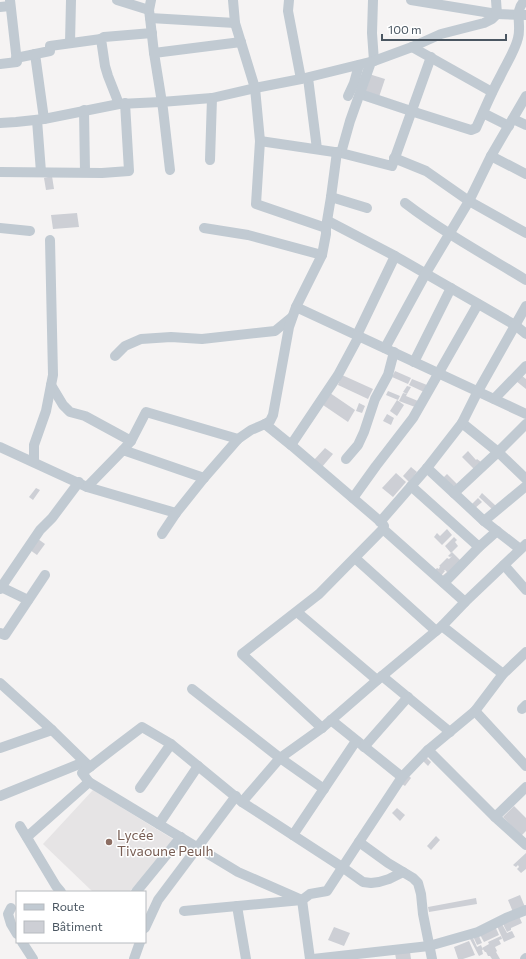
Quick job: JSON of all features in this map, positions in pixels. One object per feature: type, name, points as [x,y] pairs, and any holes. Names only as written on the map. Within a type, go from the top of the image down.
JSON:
[{"type":"street","points":[[70,43],[71,0]]},
{"type":"street","points":[[116,0],[150,9],[235,23]]},
{"type":"street","points":[[233,0],[235,23],[255,88],[260,141],[256,204],[327,224],[395,256],[515,325],[526,334]]},
{"type":"street","points":[[289,0],[288,11],[305,78],[317,149]]},
{"type":"street","points":[[162,534],[176,513],[238,438],[270,421],[273,415],[289,327],[322,255],[339,152],[350,121],[359,88],[372,61],[373,0]]},
{"type":"street","points":[[411,0],[496,14],[522,14]]},
{"type":"street","points":[[0,123],[41,119],[122,103],[212,98],[359,65],[412,47],[441,34],[484,23],[492,19],[496,14],[496,0]]},
{"type":"street","points":[[359,88],[411,111],[471,130],[476,128],[492,92],[515,47],[520,27],[522,4],[526,0]]},
{"type":"street","points":[[0,64],[17,62],[7,4]]},
{"type":"street","points":[[150,9],[154,53],[163,109],[170,170]]},
{"type":"street","points":[[16,58],[50,51],[50,46],[101,39],[104,37],[152,33]]},
{"type":"street","points":[[0,172],[102,173],[129,171],[122,103],[108,76],[101,39]]},
{"type":"street","points":[[154,53],[241,42]]},
{"type":"street","points":[[412,47],[492,92]]},
{"type":"street","points":[[35,54],[41,119],[41,172]]},
{"type":"street","points":[[260,141],[339,152],[392,166],[431,57]]},
{"type":"street","points":[[359,65],[359,88]]},
{"type":"street","points":[[348,96],[359,88]]},
{"type":"street","points":[[346,459],[358,445],[364,432],[374,399],[388,375],[389,350],[426,274],[469,201],[492,156],[526,96]]},
{"type":"street","points":[[210,160],[212,98]]},
{"type":"street","points":[[84,110],[86,172]]},
{"type":"street","points":[[483,113],[526,125]]},
{"type":"street","points":[[492,156],[526,174]]},
{"type":"street","points":[[394,158],[426,171],[469,201],[526,233]]},
{"type":"street","points":[[331,197],[367,208]]},
{"type":"street","points":[[405,203],[449,234],[526,280]]},
{"type":"street","points":[[0,228],[30,231]]},
{"type":"street","points":[[204,228],[248,235],[322,255]]},
{"type":"street","points":[[34,462],[34,445],[46,411],[53,375],[50,240]]},
{"type":"street","points":[[291,445],[334,382],[358,336],[395,256]]},
{"type":"street","points":[[414,362],[451,288]]},
{"type":"street","points":[[353,498],[413,418],[478,304]]},
{"type":"street","points":[[322,728],[242,654],[319,594],[355,558],[382,525],[411,486],[462,423],[478,391],[526,306]]},
{"type":"street","points":[[295,312],[358,336],[526,414]]},
{"type":"street","points":[[115,356],[125,346],[140,339],[170,337],[202,339],[275,331],[295,312]]},
{"type":"street","points":[[494,399],[526,366]]},
{"type":"street","points":[[51,385],[63,406],[70,412],[85,416],[131,441]]},
{"type":"street","points":[[28,600],[0,588],[40,530],[83,485],[123,450],[131,441],[146,412],[238,438]]},
{"type":"street","points":[[462,423],[498,452],[526,479]]},
{"type":"street","points":[[265,424],[353,498],[465,602]]},
{"type":"street","points":[[454,493],[526,424]]},
{"type":"street","points":[[0,446],[83,485],[176,513]]},
{"type":"street","points":[[123,450],[204,478]]},
{"type":"street","points":[[146,926],[158,900],[198,847],[239,799],[280,758],[322,728],[439,628],[523,547],[484,521],[427,468]]},
{"type":"street","points":[[411,486],[479,547]]},
{"type":"street","points":[[484,521],[526,486]]},
{"type":"street","points":[[444,584],[479,547],[497,531]]},
{"type":"street","points":[[355,558],[439,628],[503,674]]},
{"type":"street","points":[[504,565],[526,590]]},
{"type":"street","points":[[0,633],[5,635],[45,575]]},
{"type":"street","points":[[297,612],[379,678],[408,697],[450,732]]},
{"type":"street","points":[[184,911],[302,900],[310,894],[327,891],[402,777],[428,750],[475,711],[503,674],[526,652]]},
{"type":"street","points":[[0,683],[87,764]]},
{"type":"street","points":[[192,689],[280,758],[324,789]]},
{"type":"street","points":[[293,835],[324,789],[360,744],[408,697]]},
{"type":"street","points":[[475,711],[526,766]]},
{"type":"street","points":[[331,720],[402,777]]},
{"type":"street","points":[[0,796],[87,764],[113,748],[142,727],[171,744],[239,799],[364,882],[371,883],[389,879],[403,872]]},
{"type":"street","points":[[0,748],[52,730]]},
{"type":"street","points":[[140,788],[171,744]]},
{"type":"street","points":[[428,750],[526,845]]},
{"type":"street","points":[[87,764],[82,773],[88,782],[238,872],[302,900]]},
{"type":"street","points":[[159,824],[198,766]]},
{"type":"street","points":[[27,837],[88,782]]},
{"type":"street","points":[[496,817],[526,787]]},
{"type":"street","points":[[20,826],[60,891]]},
{"type":"street","points":[[137,891],[181,837]]},
{"type":"street","points":[[359,842],[388,863],[413,878],[418,883],[421,894],[422,914],[432,959]]},
{"type":"street","points":[[302,900],[310,959]]},
{"type":"street","points":[[236,906],[246,959]]},
{"type":"street","points":[[11,908],[8,914],[11,924],[16,932]]},
{"type":"street","points":[[313,959],[392,955],[478,932],[526,910]]},
{"type":"street","points":[[23,943],[33,959]]},
{"type":"street","points":[[134,959],[140,943]]},
{"type":"shaded area","name":"Lycée Tivaoune Peulh","points":[[93,790],[176,841],[130,891],[92,891],[43,844]]},
{"type":"building","points":[[369,74],[385,79],[379,97],[363,91]]},
{"type":"building","points":[[52,176],[54,189],[46,190],[44,178]]},
{"type":"building","points":[[77,213],[79,227],[53,229],[51,215]]},
{"type":"building","points":[[395,371],[411,378],[408,384],[392,377]]},
{"type":"building","points":[[342,375],[373,389],[368,399],[338,385]]},
{"type":"building","points":[[521,375],[526,379],[526,389],[516,381]]},
{"type":"building","points":[[412,379],[427,385],[424,392],[409,385]]},
{"type":"building","points":[[407,386],[411,387],[407,394],[403,392]]},
{"type":"building","points":[[388,391],[400,396],[398,400],[386,395]]},
{"type":"building","points":[[330,393],[355,410],[348,422],[323,405]]},
{"type":"building","points":[[403,393],[407,394],[406,396],[418,401],[415,407],[399,401]]},
{"type":"building","points":[[397,400],[404,405],[397,416],[390,411]]},
{"type":"building","points":[[359,403],[365,406],[362,413],[356,411]]},
{"type":"building","points":[[387,414],[394,418],[391,425],[383,421]]},
{"type":"building","points":[[325,448],[333,454],[322,467],[314,460]]},
{"type":"building","points":[[468,451],[476,460],[477,459],[481,462],[474,469],[462,457]]},
{"type":"building","points":[[411,467],[417,472],[409,482],[403,476]]},
{"type":"building","points":[[396,473],[406,482],[393,497],[382,488]]},
{"type":"building","points":[[447,474],[457,484],[454,488],[443,478]]},
{"type":"building","points":[[36,488],[40,490],[33,500],[29,497]]},
{"type":"building","points":[[482,493],[496,506],[493,510],[479,497]]},
{"type":"building","points":[[478,498],[482,502],[474,509],[471,505]]},
{"type":"building","points":[[447,529],[452,535],[442,545],[434,537],[437,533],[440,536]]},
{"type":"building","points":[[454,537],[457,540],[455,542],[458,546],[451,553],[445,546]]},
{"type":"building","points":[[38,539],[45,544],[37,555],[30,550]]},
{"type":"building","points":[[452,552],[461,561],[444,579],[441,577],[447,572],[445,570],[440,577],[434,571],[437,568],[439,569],[439,566],[447,558],[449,559],[452,556],[448,556]]},
{"type":"building","points":[[426,757],[431,762],[428,766],[423,761]]},
{"type":"building","points":[[409,776],[411,778],[405,786],[402,784]]},
{"type":"building","points":[[514,806],[526,818],[526,831],[521,836],[503,817]]},
{"type":"building","points":[[397,808],[405,815],[400,821],[392,813]]},
{"type":"building","points":[[436,836],[440,840],[431,850],[427,846]]},
{"type":"building","points":[[526,853],[526,869],[521,873],[517,869],[519,867],[518,865],[516,867],[513,865]]},
{"type":"building","points":[[520,895],[525,907],[513,912],[508,900]]},
{"type":"building","points":[[476,898],[477,904],[429,912],[428,907]]},
{"type":"building","points":[[518,914],[522,923],[511,928],[511,930],[507,932],[502,922]]},
{"type":"building","points":[[502,924],[507,933],[512,931],[515,937],[504,942],[497,926]]},
{"type":"building","points":[[495,926],[499,935],[484,942],[479,933]]},
{"type":"building","points":[[334,927],[350,933],[344,946],[328,940]]},
{"type":"building","points":[[478,934],[482,943],[477,945],[473,936]]},
{"type":"building","points":[[501,936],[502,939],[499,940],[501,944],[495,947],[500,959],[492,959],[482,948],[489,944],[488,942]]},
{"type":"building","points":[[473,938],[477,947],[481,945],[483,950],[483,954],[479,956],[470,939]]},
{"type":"building","points":[[469,941],[475,955],[458,959],[454,947]]},
{"type":"building","points":[[410,952],[411,959],[396,959],[395,953]]},
{"type":"place","name":"Lycée Tivaoune Peulh","points":[[109,842]]}]
